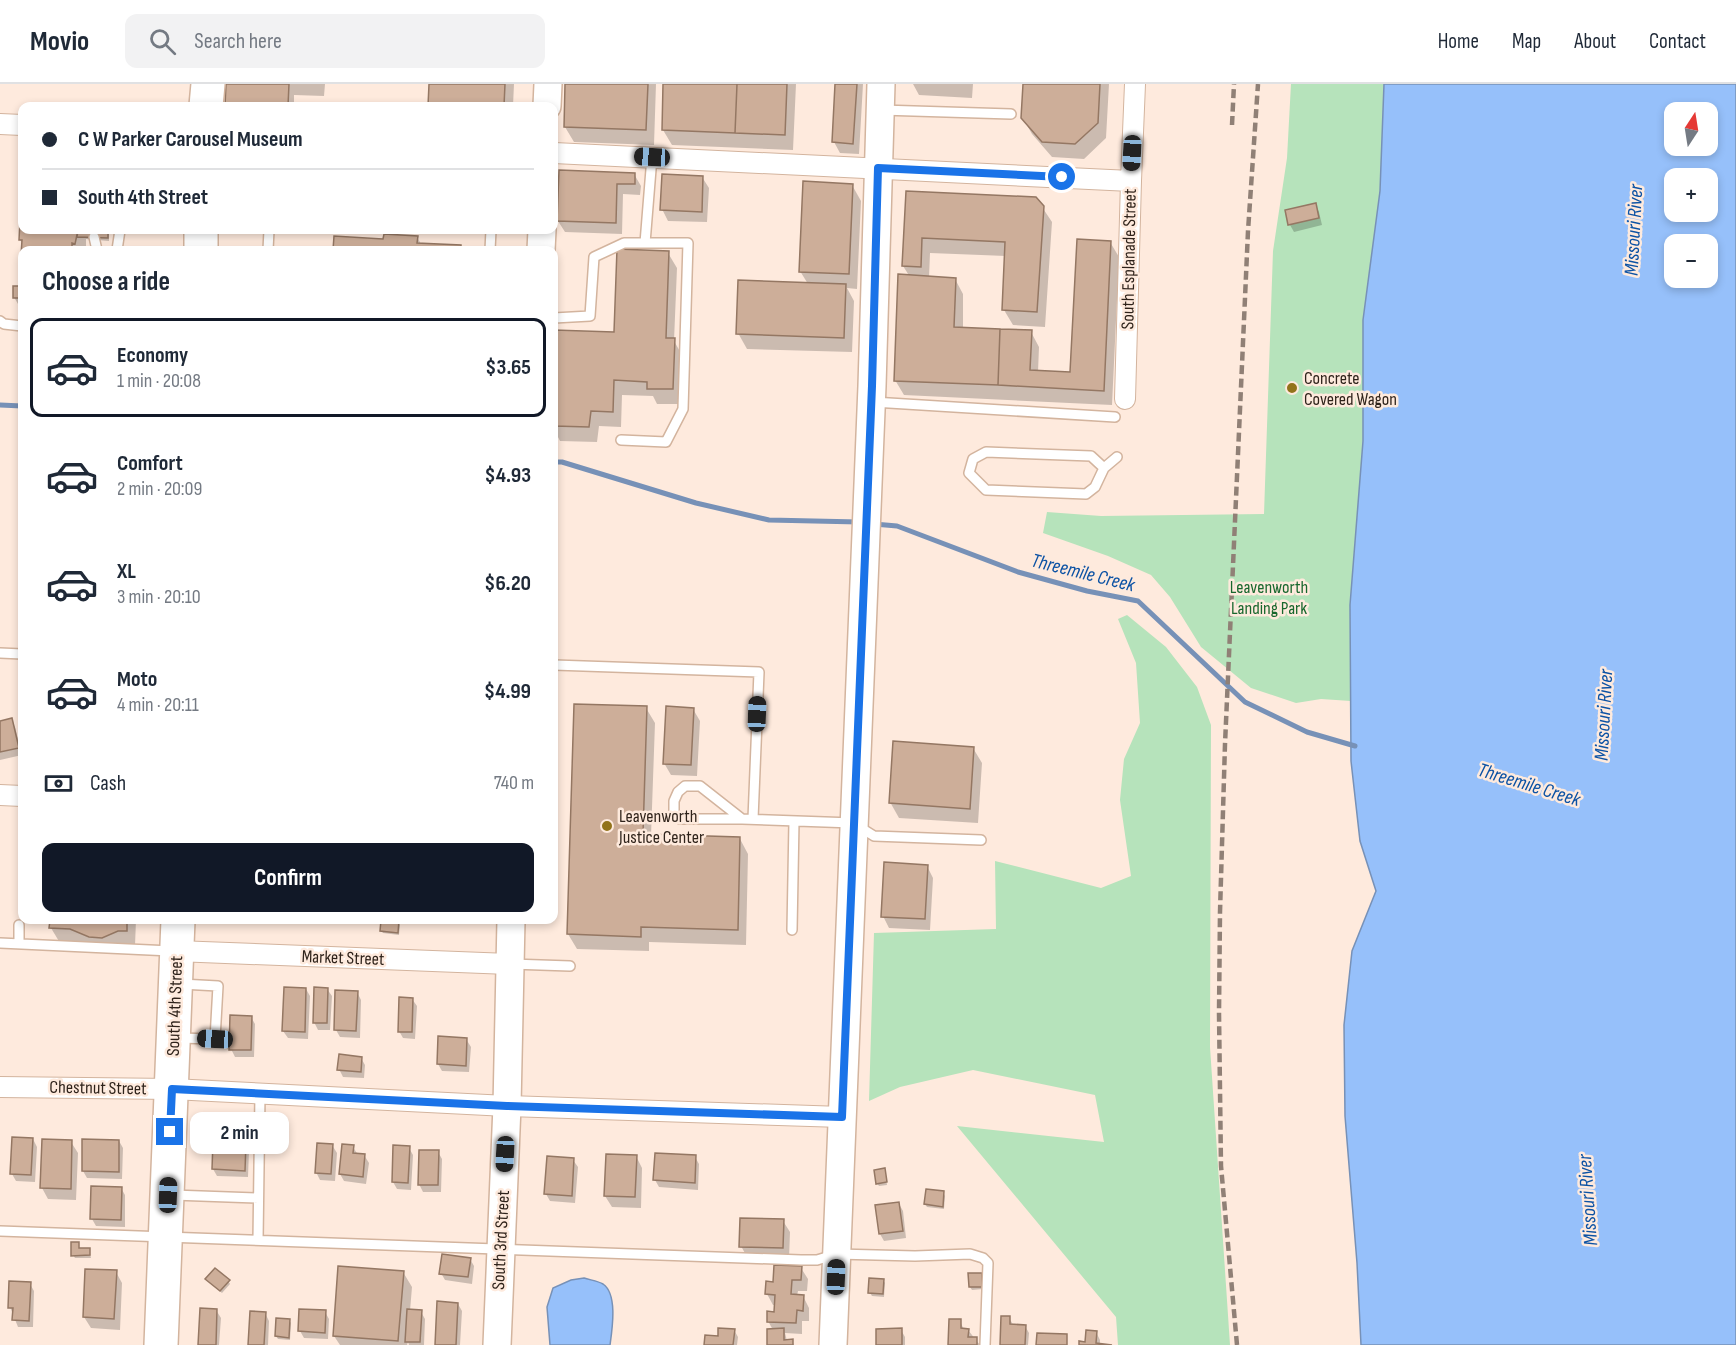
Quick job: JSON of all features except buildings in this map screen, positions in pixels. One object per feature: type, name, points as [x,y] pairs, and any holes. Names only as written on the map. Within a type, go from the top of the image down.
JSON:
[{"type":"highway","points":[[207,102],[208,84]]},
{"type":"highway","name":"South 4th Street","points":[[161,1345],[177,935]]},
{"type":"street","points":[[547,102],[548,84]]},
{"type":"street","name":"South Esplanade Street","points":[[1125,399],[1135,84]]},
{"type":"street","points":[[833,1345],[871,402],[880,97]]},
{"type":"street","points":[[0,124],[18,125]]},
{"type":"street","points":[[558,153],[1131,181]]},
{"type":"street","points":[[0,795],[18,796]]},
{"type":"street","name":"South 3rd Street","points":[[496,1345],[507,1106],[510,924]]},
{"type":"street","name":"Market Street","points":[[177,935],[509,964]]},
{"type":"street","name":"Chestnut Street","points":[[0,1087],[172,1089],[507,1106],[842,1117]]},
{"type":"lane","points":[[880,97],[1011,114]]},
{"type":"lane","points":[[645,243],[652,157]]},
{"type":"lane","points":[[94,237],[96,246]]},
{"type":"lane","points":[[558,318],[590,315],[594,257],[624,243],[688,243],[683,409],[666,442],[621,440]]},
{"type":"lane","points":[[0,321],[18,326]]},
{"type":"lane","points":[[871,402],[1116,417]]},
{"type":"lane","points":[[1104,468],[1090,456],[986,452],[973,459],[969,473],[986,489],[1086,494],[1095,487],[1104,468],[1117,457]]},
{"type":"lane","points":[[0,653],[18,654]]},
{"type":"lane","points":[[558,665],[759,672],[753,819]]},
{"type":"lane","points":[[742,819],[700,786],[685,786],[678,792],[674,801],[674,813],[680,819],[794,820],[854,824],[874,836],[981,840]]},
{"type":"lane","points":[[792,930],[794,820]]},
{"type":"lane","points":[[19,944],[20,925]]},
{"type":"lane","points":[[0,943],[19,944],[177,935]]},
{"type":"lane","points":[[509,964],[570,966]]},
{"type":"lane","points":[[174,1037],[215,1039],[218,986],[175,984]]},
{"type":"lane","points":[[258,1240],[260,1094]]},
{"type":"lane","points":[[168,1195],[258,1198]]},
{"type":"lane","points":[[0,1231],[801,1260],[817,1260],[837,1254],[881,1256],[970,1254],[983,1258],[988,1263],[989,1287],[985,1313],[985,1345]]},
{"type":"green space","name":"Leavenworth Landing Park","points":[[1291,84],[1384,84],[1380,191],[1363,320],[1363,441],[1350,605],[1351,701],[1321,699],[1296,703],[1251,688],[1201,647],[1170,597],[1151,575],[1108,556],[1043,533],[1047,512],[1101,516],[1264,514],[1273,251],[1287,158]]},
{"type":"green space","points":[[1127,615],[1166,647],[1197,687],[1211,725],[1210,1047],[1230,1345],[1118,1345],[1116,1317],[957,1126],[1104,1142],[1095,1095],[973,1070],[900,1087],[869,1101],[874,933],[996,929],[995,861],[1101,888],[1131,876],[1120,800],[1124,759],[1140,723],[1136,663],[1118,619]]},
{"type":"water","name":"Missouri River","points":[[1384,84],[1736,84],[1736,1345],[1361,1345],[1345,1116],[1344,1025],[1352,951],[1376,891],[1360,841],[1351,761],[1350,605],[1363,441],[1363,320],[1380,191]]},
{"type":"water","points":[[584,1278],[603,1284],[611,1296],[613,1313],[610,1345],[550,1345],[547,1307],[553,1288],[571,1280]]},
{"type":"waterway","name":"Threemile Creek","points":[[0,405],[18,406]]},
{"type":"waterway","name":"Threemile Creek","points":[[558,462],[696,503],[769,520],[859,522]]},
{"type":"waterway","name":"Threemile Creek","points":[[874,524],[897,526],[1018,572],[1087,591],[1138,601],[1245,702],[1307,732],[1355,746]]},
{"type":"railway","points":[[1232,125],[1234,84]]},
{"type":"railway","points":[[1237,1345],[1221,1166],[1220,912],[1225,744],[1248,231],[1258,84]]},
{"type":"place","name":"Concrete Covered Wagon","points":[[1292,388]]},
{"type":"place","name":"Leavenworth Justice Center","points":[[607,826]]},
{"type":"route","points":[[170,1132],[172,1089],[507,1106],[842,1117],[872,386],[878,168],[1062,177]]}]
